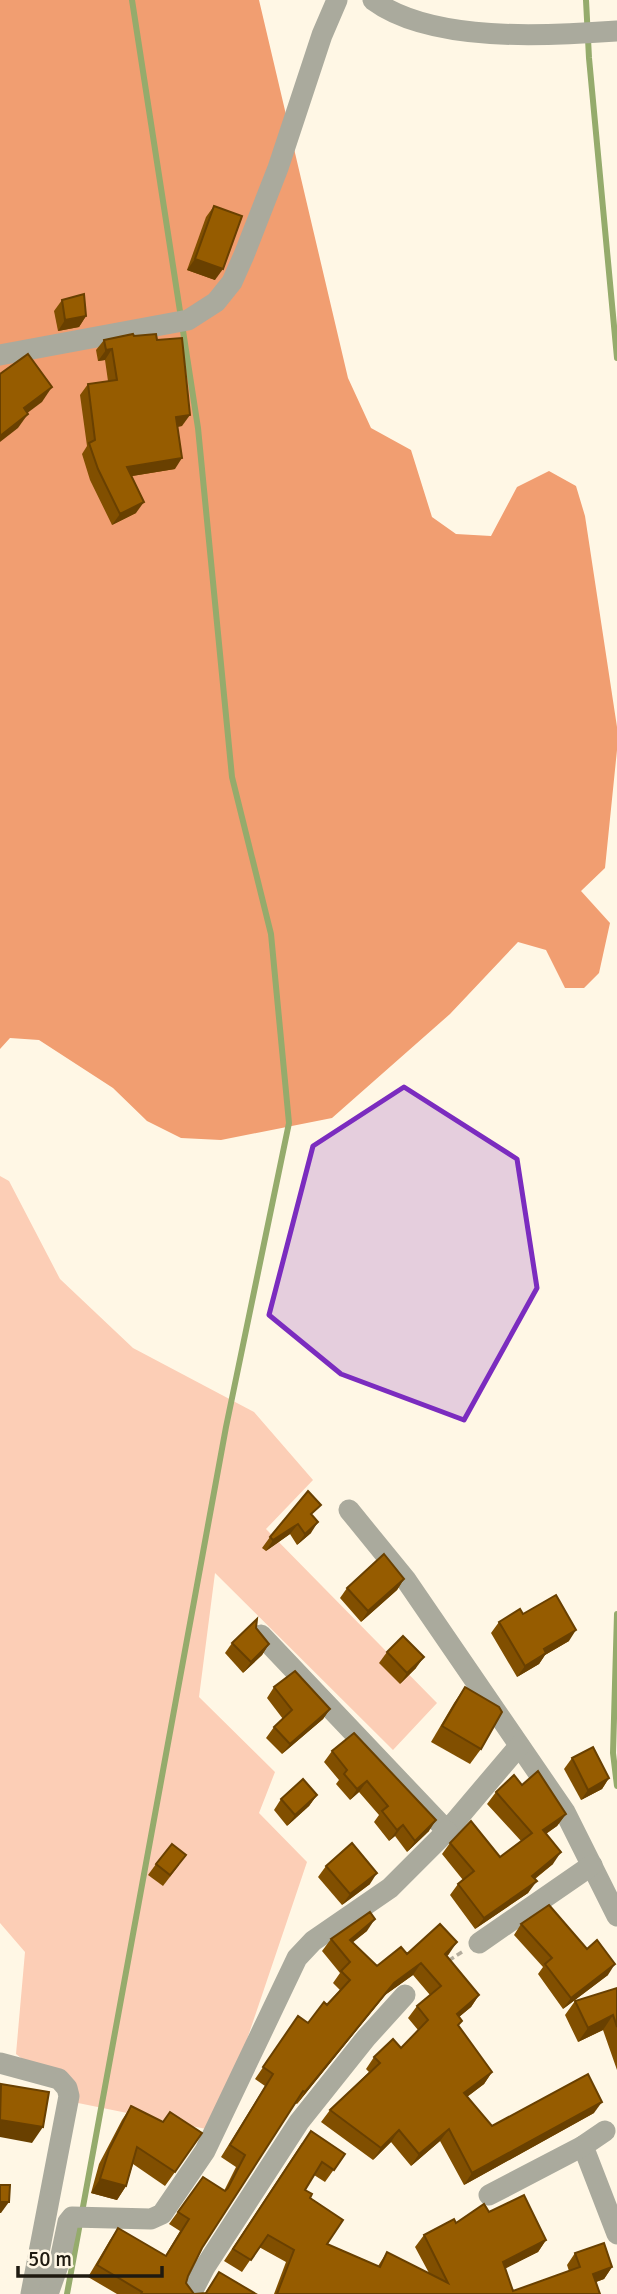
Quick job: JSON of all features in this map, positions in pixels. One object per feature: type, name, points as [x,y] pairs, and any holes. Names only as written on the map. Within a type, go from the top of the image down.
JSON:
[{"type":"street","points":[[0,355],[162,327],[188,320],[216,302],[238,270],[278,168],[337,0]]},
{"type":"street","points":[[373,0],[401,16],[449,29],[546,36],[608,31]]},
{"type":"street","points":[[349,1510],[406,1580],[565,1812],[617,1916]]},
{"type":"street","points":[[261,1635],[447,1831]]},
{"type":"street","points":[[48,2294],[72,2217],[150,2219],[162,2214],[205,2151],[297,1958],[313,1941],[390,1888],[447,1831],[519,1746]]},
{"type":"street","points":[[480,1942],[592,1865]]},
{"type":"street","points":[[191,2294],[214,2271],[299,2122],[366,2038],[405,1995]]},
{"type":"street","points":[[0,2063],[59,2079],[67,2088],[69,2096],[31,2294]]},
{"type":"street","points":[[489,2195],[583,2146],[605,2131]]},
{"type":"street","points":[[583,2146],[617,2234]]},
{"type":"path","points":[[441,1965],[480,1942]]},
{"type":"highlighted area","points":[[404,1087],[517,1159],[537,1288],[464,1420],[341,1374],[269,1315],[313,1146]]},
{"type":"shaded area","points":[[0,0],[259,0],[348,378],[371,428],[411,450],[432,517],[456,534],[491,536],[517,487],[549,471],[576,486],[585,516],[617,727],[605,868],[581,891],[610,923],[599,973],[584,988],[565,988],[546,950],[518,942],[450,1014],[332,1118],[221,1140],[181,1138],[147,1121],[113,1088],[39,1040],[10,1038],[0,1049]]},
{"type":"shaded area","points":[[0,1176],[9,1181],[60,1279],[133,1348],[254,1412],[313,1480],[266,1529],[437,1703],[393,1750],[215,1573],[199,1697],[275,1772],[259,1813],[307,1862],[216,2131],[78,2103],[16,2054],[25,1952],[0,1923]]},
{"type":"building","points":[[214,206],[242,216],[223,269],[195,259]]},
{"type":"building","points":[[84,294],[86,316],[65,320],[62,300]]},
{"type":"building","points":[[133,334],[156,334],[157,340],[182,338],[190,415],[176,417],[182,458],[127,467],[144,502],[120,514],[98,469],[89,443],[95,440],[88,384],[117,380],[112,349],[106,350],[104,340]]},
{"type":"building","points":[[28,354],[52,387],[24,408],[28,414],[0,436],[0,374]]},
{"type":"building","points":[[308,1491],[321,1505],[311,1514],[318,1522],[305,1534],[298,1524],[273,1540],[270,1537]]},
{"type":"building","points":[[384,1554],[404,1579],[368,1611],[347,1588]]},
{"type":"building","points":[[556,1595],[576,1630],[544,1649],[546,1653],[525,1666],[499,1622],[520,1609],[523,1614]]},
{"type":"building","points":[[257,1619],[256,1628],[269,1644],[251,1662],[232,1643]]},
{"type":"building","points":[[403,1636],[424,1657],[407,1673],[387,1652]]},
{"type":"building","points":[[295,1671],[330,1709],[290,1744],[274,1727],[292,1710],[274,1687]]},
{"type":"building","points":[[465,1687],[499,1707],[502,1712],[481,1749],[442,1726]]},
{"type":"building","points":[[354,1733],[436,1820],[415,1841],[403,1825],[397,1830],[382,1811],[388,1806],[367,1781],[357,1789],[344,1774],[347,1770],[332,1751]]},
{"type":"building","points":[[593,1747],[609,1778],[588,1790],[572,1758]]},
{"type":"building","points":[[538,1771],[566,1814],[543,1830],[561,1852],[532,1876],[537,1881],[484,1918],[458,1884],[474,1871],[450,1843],[471,1821],[500,1857],[532,1833],[496,1792],[514,1775],[522,1785]]},
{"type":"building","points":[[303,1779],[317,1795],[295,1815],[281,1799]]},
{"type":"building","points":[[352,1843],[377,1873],[350,1894],[326,1866]]},
{"type":"building","points":[[172,1844],[186,1855],[170,1875],[156,1864]]},
{"type":"building","points":[[549,1905],[587,1949],[597,1940],[615,1964],[571,1998],[545,1964],[552,1958],[521,1924]]},
{"type":"building","points":[[370,1912],[375,1919],[350,1940],[377,1966],[401,1947],[407,1954],[440,1924],[457,1942],[445,1954],[479,1995],[457,2014],[462,2021],[458,2025],[492,2072],[464,2093],[492,2126],[588,2074],[602,2102],[472,2173],[449,2129],[419,2154],[399,2130],[381,2148],[330,2110],[380,2063],[374,2057],[393,2039],[401,2048],[428,2020],[417,2006],[441,1986],[421,1963],[394,1983],[305,2092],[303,2091],[202,2248],[186,2283],[194,2294],[141,2294],[142,2292],[97,2265],[118,2228],[166,2256],[189,2219],[178,2212],[203,2177],[225,2191],[228,2188],[245,2155],[230,2145],[273,2074],[263,2067],[298,2016],[308,2023],[324,2002],[327,2005],[350,1980],[341,1971],[350,1962],[331,1939]]},
{"type":"building","points":[[617,1988],[617,2027],[613,2015],[588,2028],[575,2001]]},
{"type":"building","points":[[1,2084],[49,2092],[43,2127],[0,2120]]},
{"type":"building","points":[[131,2106],[163,2122],[170,2112],[202,2133],[175,2172],[137,2147],[126,2186],[100,2179],[109,2150]]},
{"type":"building","points":[[311,2131],[345,2154],[334,2170],[322,2162],[305,2190],[312,2194],[310,2198],[343,2220],[327,2244],[380,2267],[387,2252],[448,2283],[424,2235],[454,2219],[456,2223],[484,2204],[489,2212],[524,2195],[546,2240],[503,2262],[513,2291],[580,2267],[575,2253],[604,2243],[612,2267],[593,2274],[600,2294],[277,2294],[294,2250],[268,2235],[251,2260],[233,2249]]},
{"type":"building","points":[[0,2185],[10,2185],[9,2202],[0,2202]]},
{"type":"building","points":[[219,2272],[256,2294],[194,2294],[206,2293]]},
{"type":"waterway","points":[[67,2294],[226,1427],[289,1123],[271,934],[232,777],[198,428],[132,0]]},
{"type":"waterway","points":[[586,0],[617,358]]},
{"type":"waterway","points":[[617,1614],[613,1753],[617,1786]]}]
